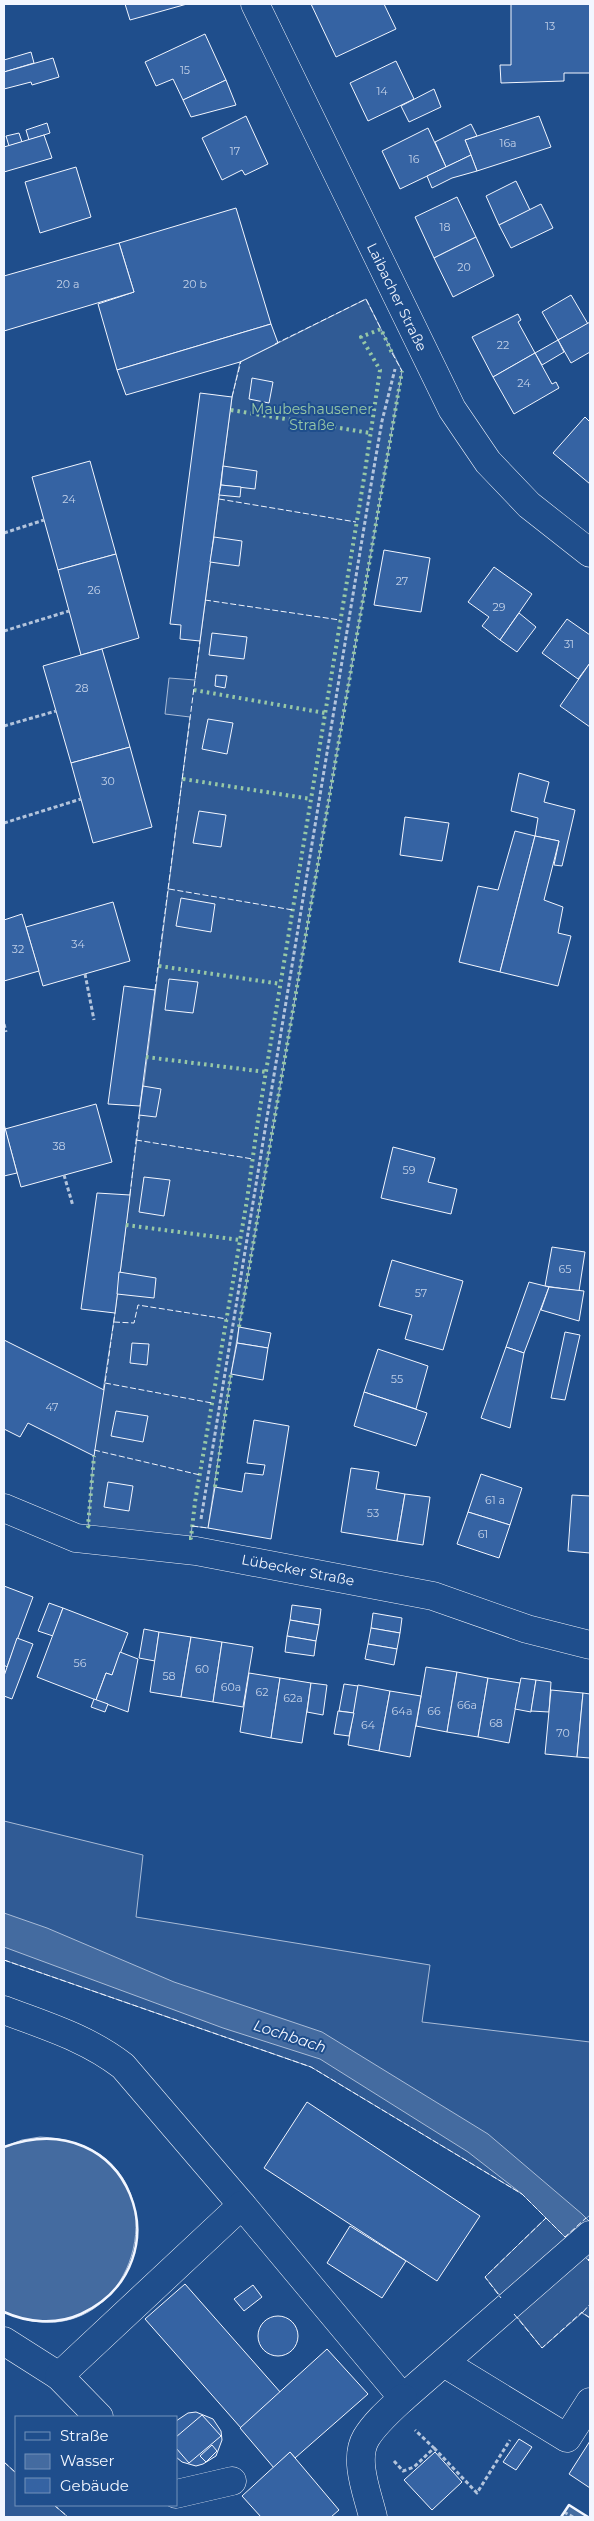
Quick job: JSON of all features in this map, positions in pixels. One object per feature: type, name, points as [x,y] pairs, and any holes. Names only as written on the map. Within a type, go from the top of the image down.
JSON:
[{"type":"street","name":"Laibacher Straße","points":[[255,4],[452,409],[488,462],[528,505],[590,553]]},
{"type":"street","name":"Lübecker Straße","points":[[4,1508],[76,1538],[196,1551],[433,1596],[527,1629],[590,1646]]},
{"type":"street","points":[[4,2010],[83,2040],[103,2051],[123,2066],[242,2205],[398,2403]]},
{"type":"street","points":[[59,2376],[242,2205]]},
{"type":"street","points":[[373,2517],[361,2461],[365,2440],[368,2435],[398,2403],[583,2241]]},
{"type":"street","points":[[4,2341],[59,2376],[98,2416]]},
{"type":"street","points":[[444,2363],[567,2438],[590,2402]]},
{"type":"street","points":[[178,2494],[232,2481]]},
{"type":"path","points":[[196,1551],[382,421],[400,353],[418,341]]},
{"type":"path","points":[[4,532],[44,520]]},
{"type":"path","points":[[4,631],[69,610]]},
{"type":"path","points":[[4,726],[56,711]]},
{"type":"path","points":[[4,823],[81,799]]},
{"type":"path","points":[[85,974],[94,1020]]},
{"type":"path","points":[[4,1024],[6,1032]]},
{"type":"path","points":[[64,1175],[73,1206]]},
{"type":"path","points":[[398,2403],[434,2448],[477,2493],[527,2412]]},
{"type":"path","points":[[368,2435],[403,2470],[414,2467],[434,2448]]},
{"type":"path","points":[[564,2512],[573,2517]]},
{"type":"shaded area","name":"Maubeshausener Straße","points":[[366,299],[402,371],[231,1374],[208,1528],[192,1526],[191,1538],[88,1526],[94,1450],[115,1313],[190,717],[165,714],[169,678],[195,680],[232,397],[240,362]]},
{"type":"shaded area","points":[[4,1821],[143,1855],[136,1917],[430,1965],[422,2022],[590,2042],[590,2215],[565,2237],[590,2258],[590,2318],[582,2313],[542,2348],[485,2277],[546,2218],[522,2194],[311,2067],[4,1960]]},
{"type":"shaded area","points":[[4,2462],[15,2472],[15,2506],[55,2506],[68,2517],[4,2517]]},
{"type":"water","name":"Lochbach","points":[[4,1913],[47,1928],[174,1982],[322,2032],[488,2134],[582,2214],[590,2222],[590,2262],[522,2194],[468,2152],[320,2059],[223,2028],[4,1947]]},
{"type":"water","points":[[40,2137],[90,2149],[121,2176],[135,2212],[133,2250],[117,2285],[89,2311],[51,2322],[4,2312],[4,2147],[22,2140]]},
{"type":"water","points":[[569,2505],[588,2517],[561,2517]]},
{"type":"building","points":[[125,4],[187,4],[130,20]]},
{"type":"building","points":[[311,4],[384,4],[396,29],[336,57]]},
{"type":"building","points":[[511,4],[590,4],[590,73],[564,73],[564,81],[501,83],[500,65],[511,65]]},
{"type":"building","points":[[205,34],[226,80],[183,100],[173,79],[156,86],[145,62]]},
{"type":"building","points":[[31,52],[34,63],[4,72],[4,60]]},
{"type":"building","points":[[53,58],[59,77],[32,85],[31,82],[4,89],[4,72]]},
{"type":"building","points":[[396,61],[414,99],[368,121],[350,83]]},
{"type":"building","points":[[226,80],[236,105],[191,117],[183,100]]},
{"type":"building","points":[[434,89],[441,107],[409,122],[401,106]]},
{"type":"building","points":[[246,116],[268,164],[245,175],[242,170],[222,180],[202,138]]},
{"type":"building","points":[[539,116],[551,147],[477,171],[465,140]]},
{"type":"building","points":[[47,123],[50,133],[29,140],[26,130]]},
{"type":"building","points":[[471,124],[477,136],[465,140],[471,155],[446,167],[435,142]]},
{"type":"building","points":[[428,128],[446,167],[400,189],[382,151]]},
{"type":"building","points":[[19,133],[22,142],[9,146],[6,136]]},
{"type":"building","points":[[44,135],[52,158],[4,172],[4,147]]},
{"type":"building","points":[[471,155],[477,171],[452,178],[432,188],[427,176]]},
{"type":"building","points":[[76,167],[91,217],[40,233],[25,182]]},
{"type":"building","points":[[516,181],[530,210],[499,225],[486,196]]},
{"type":"building","points":[[457,197],[476,237],[434,258],[415,217]]},
{"type":"building","points":[[541,204],[553,228],[511,248],[499,225]]},
{"type":"building","points":[[236,208],[271,324],[117,370],[98,304],[134,292],[119,243]]},
{"type":"building","points":[[476,237],[494,276],[453,297],[434,258]]},
{"type":"building","points":[[119,243],[134,292],[4,331],[4,276]]},
{"type":"building","points":[[571,295],[588,324],[558,340],[542,312]]},
{"type":"building","points":[[518,314],[521,320],[518,322],[535,353],[493,377],[472,337]]},
{"type":"building","points":[[590,322],[590,352],[571,363],[558,340]]},
{"type":"building","points":[[271,324],[278,343],[240,362],[126,395],[117,370]]},
{"type":"building","points":[[558,340],[564,352],[542,365],[535,353]]},
{"type":"building","points":[[535,353],[552,384],[556,382],[559,388],[514,414],[493,377]]},
{"type":"building","points":[[252,378],[273,382],[269,403],[249,399]]},
{"type":"building","points":[[200,393],[232,397],[200,641],[180,639],[181,625],[170,624]]},
{"type":"building","points":[[585,417],[590,422],[590,484],[553,453]]},
{"type":"building","points":[[90,461],[116,554],[58,570],[32,477]]},
{"type":"building","points":[[223,466],[257,471],[255,489],[221,485]]},
{"type":"building","points":[[221,485],[241,487],[240,497],[219,495]]},
{"type":"building","points":[[214,537],[242,541],[239,566],[210,562]]},
{"type":"building","points":[[384,550],[430,558],[421,612],[374,605]]},
{"type":"building","points":[[116,554],[139,638],[81,655],[58,570]]},
{"type":"building","points":[[494,567],[532,594],[500,640],[482,626],[489,617],[468,602]]},
{"type":"building","points":[[519,613],[536,627],[517,652],[500,640]]},
{"type":"building","points":[[567,619],[590,635],[590,663],[578,679],[542,653]]},
{"type":"building","points":[[212,633],[247,637],[244,659],[209,655]]},
{"type":"building","points":[[102,649],[130,747],[71,763],[43,666]]},
{"type":"building","points":[[590,663],[590,727],[560,706]]},
{"type":"building","points":[[216,675],[227,676],[225,688],[215,686]]},
{"type":"building","points":[[208,719],[233,723],[227,754],[202,749]]},
{"type":"building","points":[[130,747],[152,827],[93,843],[71,763]]},
{"type":"building","points":[[519,773],[549,782],[544,802],[575,810],[562,866],[554,865],[559,841],[535,836],[538,818],[511,811]]},
{"type":"building","points":[[199,811],[226,815],[221,847],[193,843]]},
{"type":"building","points":[[405,817],[449,823],[442,861],[400,855]]},
{"type":"building","points":[[515,831],[535,836],[500,972],[459,962],[478,886],[498,890]]},
{"type":"building","points":[[535,836],[559,841],[544,900],[563,907],[558,933],[571,936],[558,986],[500,972]]},
{"type":"building","points":[[181,898],[215,904],[211,932],[176,926]]},
{"type":"building","points":[[113,902],[130,961],[43,986],[26,927]]},
{"type":"building","points":[[22,914],[39,971],[4,981],[4,920]]},
{"type":"building","points":[[169,979],[198,982],[193,1013],[165,1010]]},
{"type":"building","points":[[124,986],[155,990],[140,1106],[108,1104]]},
{"type":"building","points":[[143,1086],[161,1089],[156,1117],[139,1115]]},
{"type":"building","points":[[96,1104],[112,1162],[21,1187],[5,1129]]},
{"type":"building","points":[[4,1124],[17,1173],[4,1176]]},
{"type":"building","points":[[393,1147],[435,1158],[428,1182],[457,1189],[451,1214],[381,1198]]},
{"type":"building","points":[[144,1177],[170,1180],[164,1216],[139,1212]]},
{"type":"building","points":[[97,1193],[130,1195],[115,1313],[81,1309]]},
{"type":"building","points":[[552,1247],[585,1252],[579,1291],[545,1286]]},
{"type":"building","points":[[392,1260],[463,1281],[443,1350],[405,1339],[412,1315],[379,1306]]},
{"type":"building","points":[[119,1272],[156,1278],[154,1298],[117,1294]]},
{"type":"building","points":[[529,1282],[549,1287],[524,1353],[506,1347]]},
{"type":"building","points":[[549,1287],[584,1291],[579,1321],[541,1310]]},
{"type":"building","points":[[239,1327],[271,1333],[268,1348],[237,1343]]},
{"type":"building","points":[[565,1332],[580,1335],[565,1400],[551,1398]]},
{"type":"building","points":[[4,1340],[104,1390],[94,1456],[28,1423],[20,1437],[4,1429]]},
{"type":"building","points":[[132,1343],[149,1344],[147,1365],[130,1363]]},
{"type":"building","points":[[237,1343],[268,1348],[263,1380],[231,1374]]},
{"type":"building","points":[[506,1347],[524,1353],[510,1428],[481,1418]]},
{"type":"building","points":[[378,1349],[428,1366],[416,1409],[364,1392]]},
{"type":"building","points":[[364,1392],[427,1413],[416,1446],[354,1426]]},
{"type":"building","points":[[116,1411],[148,1416],[143,1442],[111,1436]]},
{"type":"building","points":[[254,1420],[289,1426],[271,1539],[208,1528],[215,1487],[242,1492],[245,1473],[263,1475],[265,1465],[247,1463]]},
{"type":"building","points":[[351,1468],[379,1472],[376,1489],[405,1494],[397,1541],[341,1532]]},
{"type":"building","points":[[481,1474],[522,1488],[510,1525],[468,1512]]},
{"type":"building","points":[[108,1482],[133,1486],[129,1511],[104,1507]]},
{"type":"building","points":[[405,1494],[430,1497],[423,1545],[397,1541]]},
{"type":"building","points":[[572,1495],[590,1496],[590,1553],[568,1551]]},
{"type":"building","points":[[468,1512],[510,1525],[499,1558],[457,1544]]},
{"type":"building","points":[[4,1586],[33,1597],[7,1667],[4,1665]]},
{"type":"building","points":[[49,1603],[63,1608],[53,1636],[38,1631]]},
{"type":"building","points":[[292,1605],[321,1609],[319,1625],[290,1620]]},
{"type":"building","points":[[63,1608],[128,1633],[112,1675],[106,1673],[96,1700],[37,1677]]},
{"type":"building","points":[[373,1613],[402,1618],[400,1633],[371,1628]]},
{"type":"building","points":[[290,1620],[319,1625],[316,1641],[287,1636]]},
{"type":"building","points":[[371,1628],[400,1633],[397,1649],[368,1644]]},
{"type":"building","points":[[144,1629],[159,1632],[155,1661],[139,1658]]},
{"type":"building","points":[[159,1632],[191,1637],[181,1697],[150,1692]]},
{"type":"building","points":[[287,1636],[316,1641],[314,1656],[285,1652]]},
{"type":"building","points":[[191,1637],[222,1642],[213,1702],[181,1697]]},
{"type":"building","points":[[17,1638],[33,1644],[12,1699],[4,1696],[4,1676]]},
{"type":"building","points":[[222,1642],[253,1647],[243,1707],[213,1702]]},
{"type":"building","points":[[368,1644],[397,1649],[394,1665],[365,1659]]},
{"type":"building","points":[[120,1652],[138,1659],[128,1712],[96,1700],[106,1673],[112,1675]]},
{"type":"building","points":[[426,1667],[457,1672],[447,1732],[416,1726]]},
{"type":"building","points":[[457,1672],[488,1678],[478,1737],[447,1732]]},
{"type":"building","points":[[249,1673],[280,1678],[271,1738],[240,1732]]},
{"type":"building","points":[[280,1678],[311,1683],[302,1743],[271,1738]]},
{"type":"building","points":[[488,1678],[520,1683],[509,1743],[478,1737]]},
{"type":"building","points":[[521,1678],[536,1680],[531,1712],[515,1709]]},
{"type":"building","points":[[536,1680],[551,1682],[549,1712],[531,1711]]},
{"type":"building","points":[[311,1683],[327,1685],[323,1715],[307,1712]]},
{"type":"building","points":[[344,1684],[358,1686],[354,1713],[339,1711]]},
{"type":"building","points":[[358,1685],[390,1691],[379,1751],[348,1745]]},
{"type":"building","points":[[551,1690],[583,1693],[577,1757],[545,1754]]},
{"type":"building","points":[[390,1691],[421,1696],[410,1757],[379,1751]]},
{"type":"building","points":[[583,1693],[590,1694],[590,1758],[577,1757]]},
{"type":"building","points":[[94,1699],[108,1704],[105,1712],[91,1707]]},
{"type":"building","points":[[338,1711],[354,1713],[349,1736],[334,1734]]},
{"type":"building","points":[[307,2102],[480,2216],[437,2281],[264,2168]]},
{"type":"building","points":[[350,2226],[406,2261],[382,2298],[327,2263]]},
{"type":"building","points":[[185,2284],[281,2393],[241,2428],[145,2319]]},
{"type":"building","points":[[253,2285],[262,2297],[244,2311],[234,2299]]},
{"type":"building","points":[[278,2316],[292,2322],[298,2336],[292,2350],[278,2356],[264,2350],[258,2336],[264,2322]]},
{"type":"building","points":[[327,2349],[368,2394],[295,2458],[290,2452],[274,2468],[240,2428]]},
{"type":"building","points":[[196,2412],[213,2419],[221,2431],[222,2440],[216,2456],[196,2466],[182,2462],[178,2459],[178,2420],[188,2413]]},
{"type":"building","points":[[202,2415],[221,2436],[189,2463],[178,2450],[178,2435]]},
{"type":"building","points":[[519,2439],[532,2447],[516,2470],[503,2462]]},
{"type":"building","points":[[590,2441],[590,2488],[569,2474]]},
{"type":"building","points":[[212,2445],[217,2451],[206,2462],[200,2456]]},
{"type":"building","points":[[290,2452],[339,2510],[331,2517],[261,2517],[242,2496]]},
{"type":"building","points":[[435,2452],[462,2482],[432,2510],[404,2480]]},
{"type":"hedge","points":[[189,1538],[191,1538],[195,1502],[247,1200],[258,1120],[364,478],[380,370],[361,337],[381,329],[392,353]]},
{"type":"hedge","points":[[239,1327],[402,371]]},
{"type":"hedge","points":[[231,410],[370,433]]},
{"type":"hedge","points":[[194,690],[325,713]]},
{"type":"hedge","points":[[183,779],[311,799]]},
{"type":"hedge","points":[[159,966],[281,984]]},
{"type":"hedge","points":[[146,1057],[266,1072]]},
{"type":"hedge","points":[[126,1225],[240,1240]]},
{"type":"hedge","points":[[215,1487],[231,1374]]},
{"type":"hedge","points":[[90,1527],[88,1526],[94,1456]]},
{"type":"fence","points":[[275,344],[366,299],[381,329]]},
{"type":"fence","points":[[392,353],[402,371]]},
{"type":"fence","points":[[232,397],[241,361]]},
{"type":"fence","points":[[219,499],[356,522]]},
{"type":"fence","points":[[205,600],[340,620]]},
{"type":"fence","points":[[155,990],[200,641]]},
{"type":"fence","points":[[169,889],[293,910]]},
{"type":"fence","points":[[130,1195],[139,1115]]},
{"type":"fence","points":[[136,1140],[253,1159]]},
{"type":"fence","points":[[114,1322],[134,1323],[138,1305],[227,1319]]},
{"type":"fence","points":[[104,1390],[115,1313]]},
{"type":"fence","points":[[105,1383],[212,1403]]},
{"type":"fence","points":[[94,1450],[200,1475]]},
{"type":"fence","points":[[192,1526],[208,1528]]},
{"type":"fence","points":[[4,1960],[311,2067],[522,2194],[546,2218],[485,2277],[501,2298]]},
{"type":"fence","points":[[546,2218],[565,2237],[586,2218]]},
{"type":"fence","points":[[590,2258],[588,2260],[590,2262]]},
{"type":"fence","points":[[583,2312],[590,2304]]},
{"type":"fence","points":[[514,2314],[542,2348],[582,2312],[590,2318]]},
{"type":"fence","points":[[4,2462],[15,2472]]},
{"type":"fence","points":[[55,2506],[68,2517]]},
{"type":"wall","points":[[4,2147],[48,2139],[84,2147],[112,2166],[130,2194],[137,2227],[132,2260],[114,2290],[81,2314],[62,2320],[42,2321],[13,2316],[4,2312]]},
{"type":"wall","points":[[561,2517],[569,2505],[588,2517]]}]
